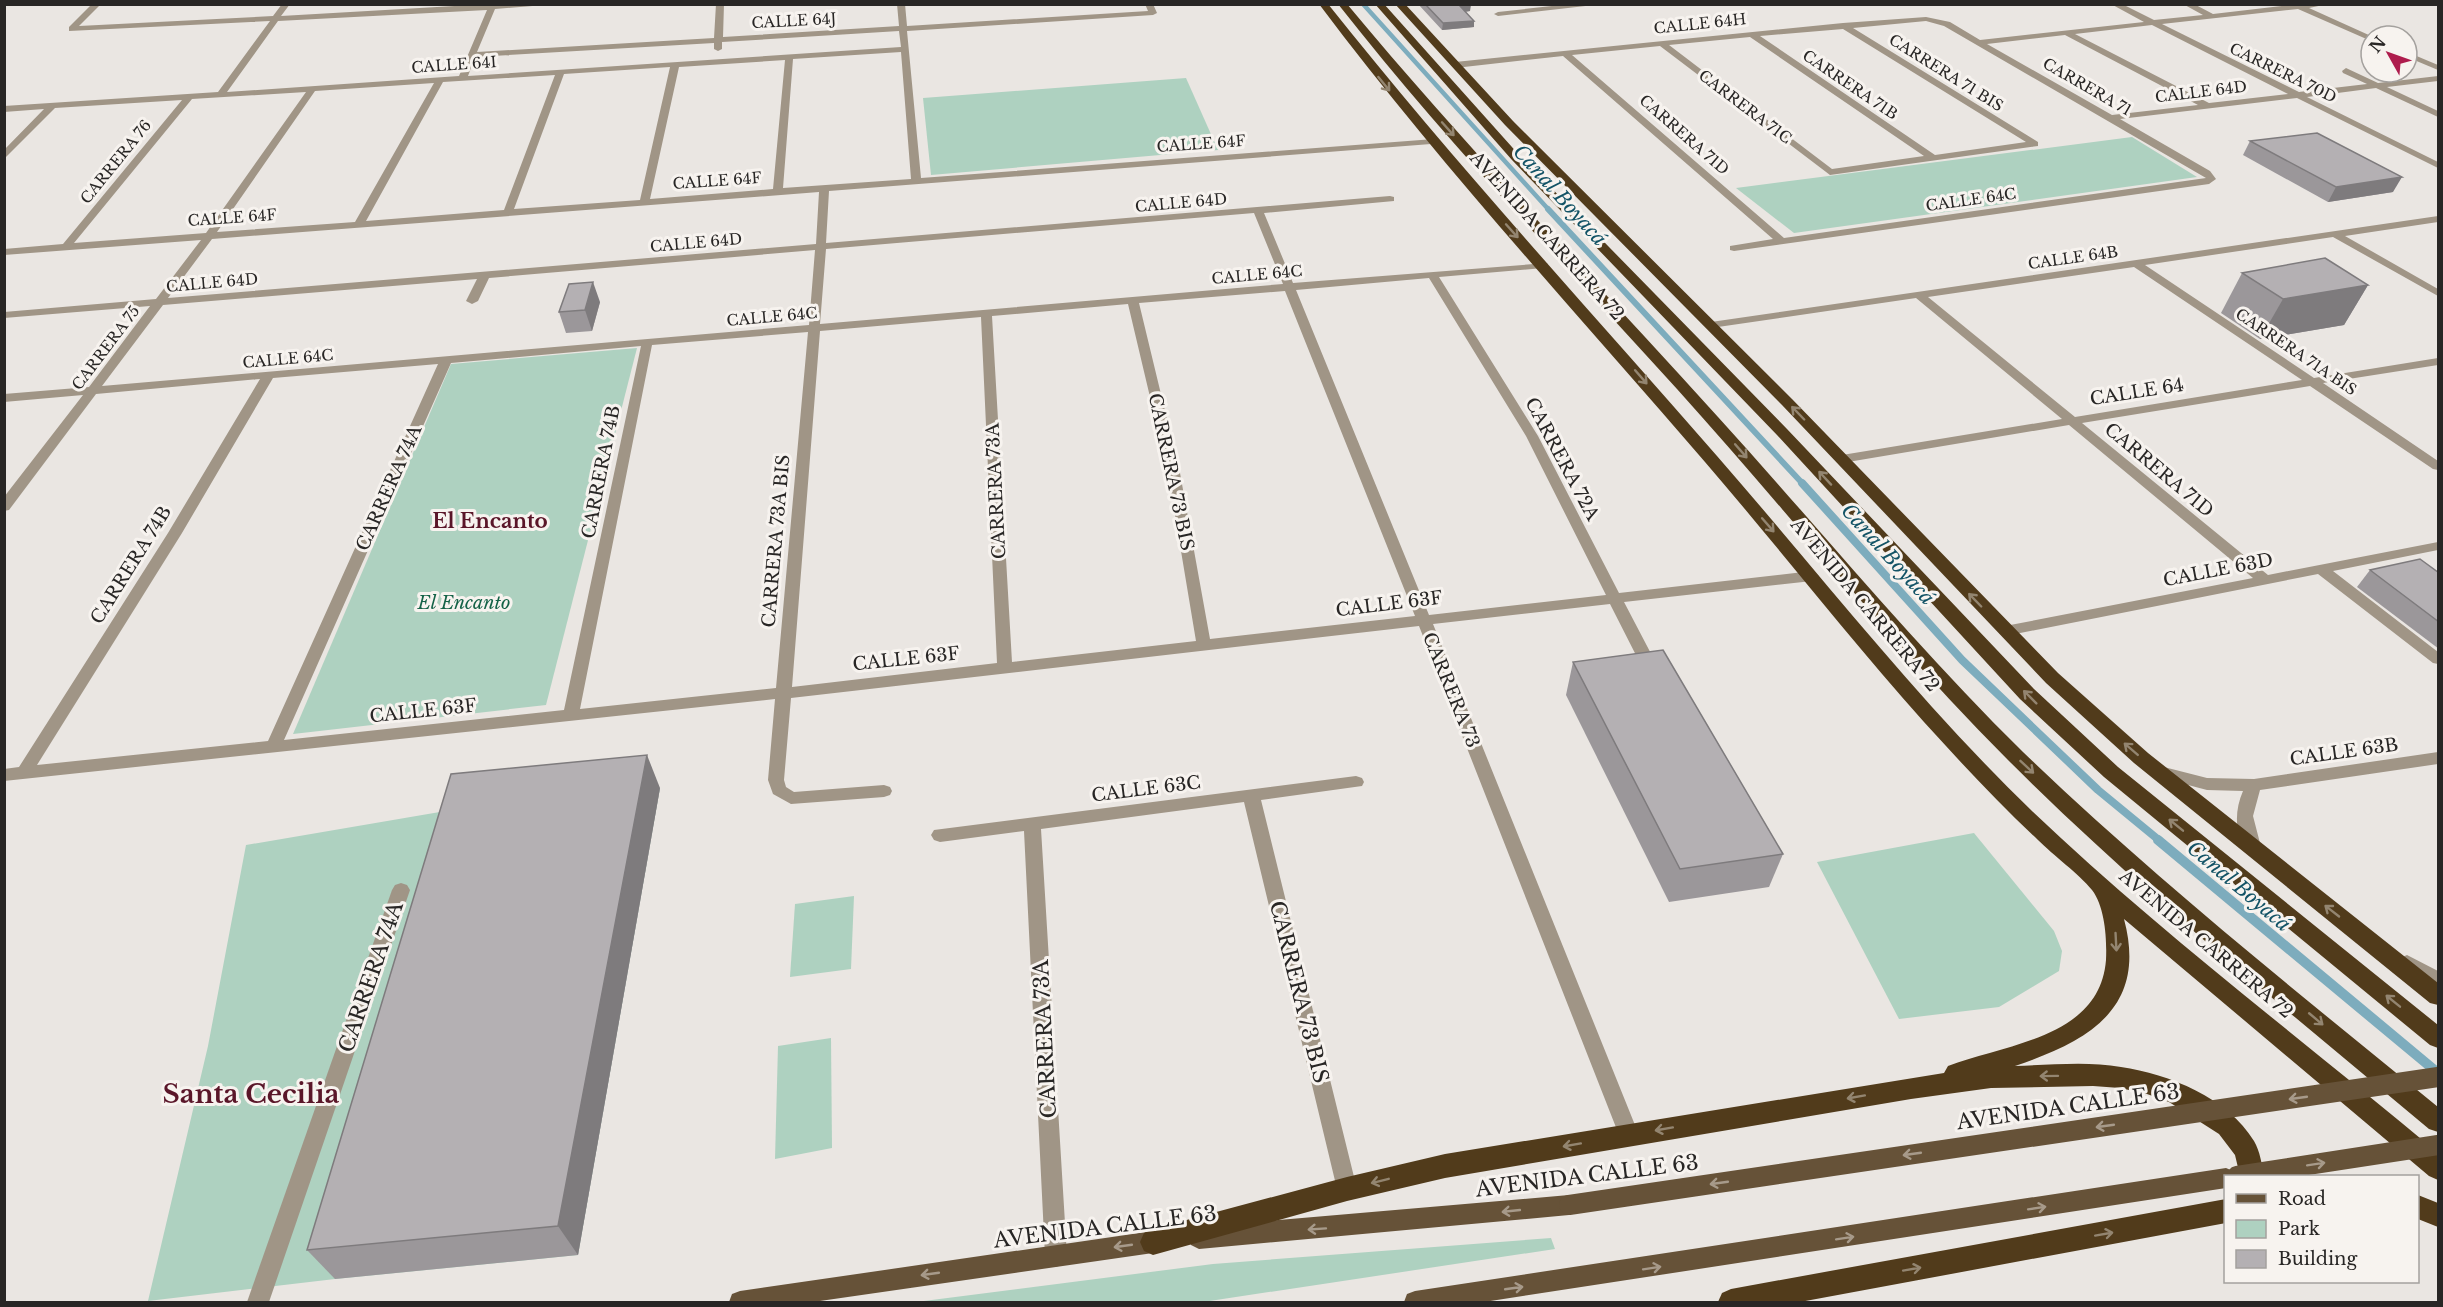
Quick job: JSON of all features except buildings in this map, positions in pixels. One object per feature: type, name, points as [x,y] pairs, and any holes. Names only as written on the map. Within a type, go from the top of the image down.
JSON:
[{"type":"highway","points":[[1325,4],[1346,9]]},
{"type":"highway","name":"AVENIDA CARRERA 72","points":[[1325,4],[1362,56],[1431,141],[1543,265],[1727,476],[1932,720],[2026,817],[2152,931],[2439,1168]]},
{"type":"highway","name":"AVENIDA CARRERA 72","points":[[1378,4],[1404,21],[1455,65],[1509,123],[1712,325],[1842,459],[2005,632],[2099,722],[2439,996]]},
{"type":"highway","name":"AVENIDA CARRERA 72","points":[[1399,4],[1404,21],[1441,76],[1774,423],[2027,694],[2069,735],[2120,779],[2439,1038]]},
{"type":"highway","name":"AVENIDA CARRERA 72","points":[[1346,9],[1437,117],[1714,421],[1961,701],[2003,744],[2095,831],[2439,1121]]},
{"type":"highway","points":[[1362,56],[1374,42]]},
{"type":"highway","points":[[1532,173],[1572,186]]},
{"type":"highway","points":[[1593,322],[1645,345]]},
{"type":"highway","points":[[1714,421],[1727,476]]},
{"type":"highway","points":[[1911,1088],[2049,1043],[2084,1024],[2102,1007],[2112,987],[2117,960],[2115,930],[2102,885]]},
{"type":"highway","points":[[1153,1242],[1347,1189],[1445,1166],[1911,1088],[1991,1077],[2111,1076],[2147,1083],[2177,1094],[2228,1126],[2246,1150],[2252,1175]]},
{"type":"highway","points":[[2419,1207],[2439,1215]]},
{"type":"highway","points":[[1731,1302],[2224,1211]]},
{"type":"main road","name":"AVENIDA CALLE 63","points":[[740,1302],[1153,1242],[1569,1205],[2439,1077]]},
{"type":"main road","points":[[2244,1175],[2439,1145]]},
{"type":"main road","points":[[1415,1302],[1594,1277],[2224,1178]]},
{"type":"street","points":[[97,4],[72,29],[553,4]]},
{"type":"street","points":[[220,95],[286,4]]},
{"type":"street","points":[[717,61],[720,4]]},
{"type":"street","points":[[902,4],[916,181]]},
{"type":"street","name":"CALLE 64J","points":[[473,55],[1153,13],[1149,4]]},
{"type":"street","points":[[1498,14],[1534,8],[1599,4]]},
{"type":"street","name":"CARRERA 70D","points":[[2115,4],[2439,165]]},
{"type":"street","points":[[2187,4],[2213,17]]},
{"type":"street","points":[[1980,42],[2324,4]]},
{"type":"street","points":[[463,77],[492,6]]},
{"type":"street","points":[[2296,6],[2359,34]]},
{"type":"street","name":"CALLE 64H","points":[[1455,65],[1843,25],[1926,19],[1947,24]]},
{"type":"street","name":"CARRERA 71","points":[[1947,24],[2207,173],[2211,179]]},
{"type":"street","name":"CARRERA 71 BIS","points":[[1843,25],[2035,144],[1933,158]]},
{"type":"street","points":[[2067,33],[2209,107]]},
{"type":"street","name":"CARRERA 71B","points":[[1752,34],[1933,158]]},
{"type":"street","name":"CARRERA 71C","points":[[1661,43],[1830,172],[1933,158]]},
{"type":"street","name":"CALLE 64I","points":[[4,109],[463,77],[906,50]]},
{"type":"street","name":"CARRERA 71D","points":[[1565,54],[1782,242]]},
{"type":"street","points":[[778,192],[789,56]]},
{"type":"street","points":[[2419,59],[2439,68]]},
{"type":"street","points":[[644,202],[675,64]]},
{"type":"street","points":[[508,212],[561,71]]},
{"type":"street","points":[[2346,71],[2439,114]]},
{"type":"street","name":"CALLE 64D","points":[[2110,118],[2439,78]]},
{"type":"street","points":[[359,224],[441,79]]},
{"type":"street","name":"CARRERA 75","points":[[4,507],[210,235],[313,88]]},
{"type":"street","name":"CARRERA 76","points":[[66,247],[190,96]]},
{"type":"street","points":[[6,151],[53,105]]},
{"type":"street","name":"CALLE 64F","points":[[4,252],[1431,141]]},
{"type":"street","name":"CALLE 64C","points":[[1734,248],[2206,182],[2211,179]]},
{"type":"street","name":"CARRERA 73A BIS","points":[[824,188],[776,780],[779,790],[791,798],[884,791]]},
{"type":"street","name":"CALLE 64D","points":[[4,315],[1390,200]]},
{"type":"street","name":"CARRERA 73","points":[[1258,212],[1424,620],[1629,1135]]},
{"type":"street","name":"CALLE 64B","points":[[1712,325],[2439,219]]},
{"type":"street","points":[[2336,235],[2439,293]]},
{"type":"street","name":"CARRERA 71A BIS","points":[[2137,264],[2439,466]]},
{"type":"street","name":"CALLE 64C","points":[[4,398],[1543,265]]},
{"type":"street","name":"CARRERA 72A","points":[[1432,275],[1532,436],[1650,667]]},
{"type":"street","points":[[472,301],[484,276]]},
{"type":"street","name":"CARRERA 71D","points":[[1919,295],[2265,580]]},
{"type":"street","name":"CARRERA 73 BIS","points":[[1133,301],[1174,472],[1204,645]]},
{"type":"street","name":"CARRERA 73A","points":[[986,313],[1005,668]]},
{"type":"street","name":"CARRERA 74B","points":[[571,715],[647,343]]},
{"type":"street","name":"CARRERA 74A","points":[[273,747],[446,360]]},
{"type":"street","name":"CALLE 64","points":[[1842,459],[2439,361]]},
{"type":"street","name":"CARRERA 74B","points":[[24,773],[175,533],[269,375]]},
{"type":"street","name":"CALLE 63D","points":[[2005,632],[2439,546]]},
{"type":"street","points":[[2321,569],[2439,659]]},
{"type":"street","name":"CALLE 63F","points":[[4,776],[783,693],[1812,576]]},
{"type":"street","name":"CALLE 63B","points":[[2157,771],[2207,784],[2254,784],[2439,758]]},
{"type":"street","name":"CALLE 63C","points":[[940,835],[1356,782]]},
{"type":"street","points":[[2252,847],[2245,828],[2243,813],[2254,784]]},
{"type":"street","name":"CARRERA 73 BIS","points":[[1251,795],[1347,1189]]},
{"type":"street","name":"CARRERA 73A","points":[[1032,823],[1056,1256]]},
{"type":"street","name":"CARRERA 74A","points":[[258,1302],[401,890]]},
{"type":"street","points":[[2378,947],[2439,980]]},
{"type":"green space","points":[[1186,78],[1218,150],[931,175],[923,98]]},
{"type":"green space","points":[[2132,137],[2197,177],[1794,233],[1736,188]]},
{"type":"green space","name":"El Encanto","points":[[637,348],[546,705],[293,734],[451,364]]},
{"type":"green space","points":[[660,788],[578,1255],[335,1279],[148,1301],[208,1046],[246,845],[469,807]]},
{"type":"green space","points":[[1974,833],[2054,931],[2062,951],[2059,971],[1999,1007],[1899,1019],[1817,862]]},
{"type":"green space","points":[[854,896],[851,969],[790,977],[795,904]]},
{"type":"green space","points":[[831,1038],[832,1148],[775,1159],[778,1046]]},
{"type":"green space","points":[[1551,1238],[1555,1249],[1203,1302],[916,1302],[1213,1264]]},
{"type":"waterway","name":"Canal Boyacá","points":[[1363,4],[1549,210]]},
{"type":"waterway","name":"Canal Boyacá","points":[[1548,209],[1803,484]]},
{"type":"waterway","name":"Canal Boyacá","points":[[1802,483],[1962,660],[2098,790],[2160,841]]},
{"type":"waterway","name":"Canal Boyacá","points":[[2158,840],[2438,1073]]},
{"type":"district","name":"El Encanto","points":[[490,521]]},
{"type":"district","name":"Santa Cecilia","points":[[251,1094]]}]
